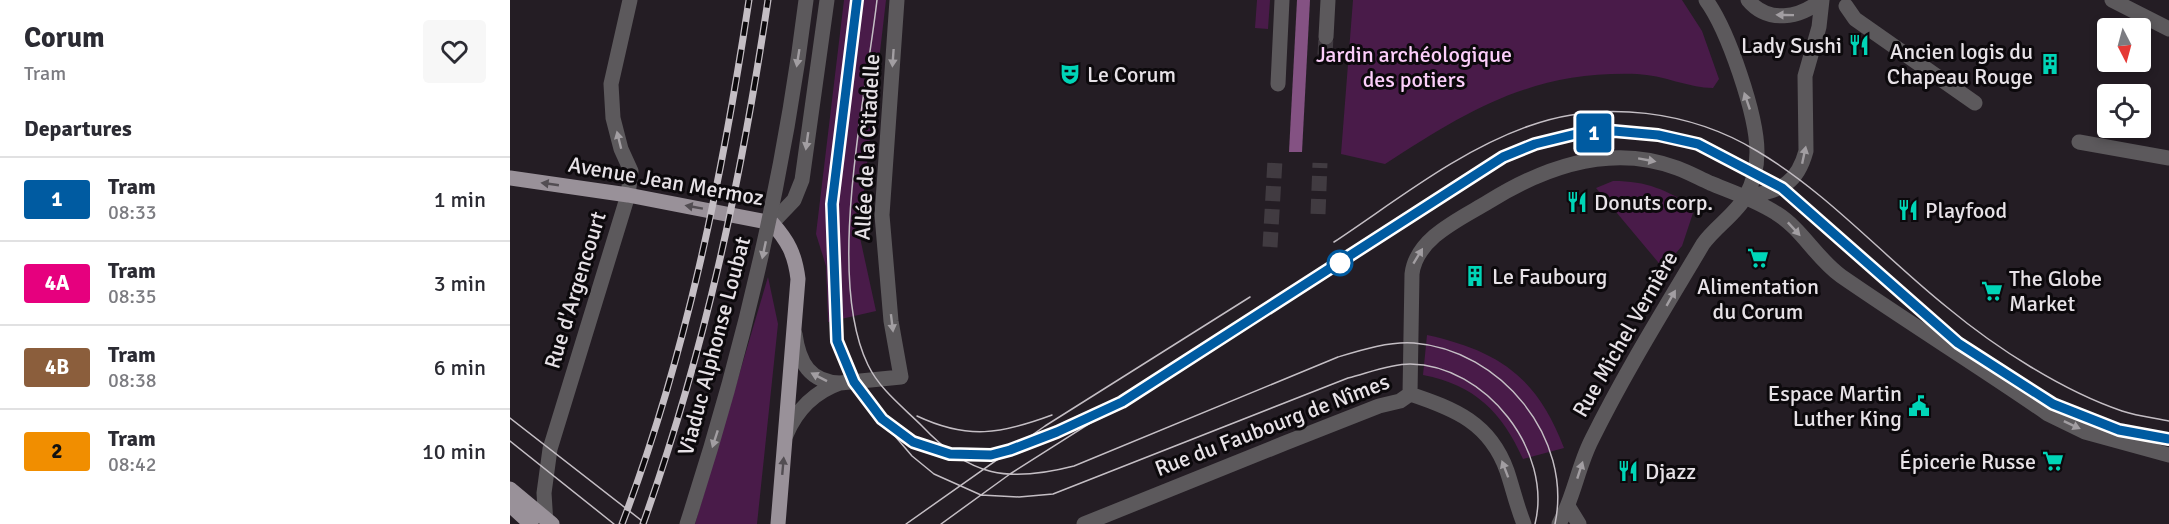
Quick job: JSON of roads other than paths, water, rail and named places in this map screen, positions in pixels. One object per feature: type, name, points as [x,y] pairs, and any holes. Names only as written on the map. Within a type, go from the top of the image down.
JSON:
[{"type":"main road","name":"Avenue Jean Mermoz","points":[[510,178],[628,195],[772,223],[788,241],[795,257],[798,279],[794,329]]},
{"type":"main road","name":"Allée de la Citadelle","points":[[778,524],[794,329]]},
{"type":"main road","points":[[510,489],[548,522]]},
{"type":"main road","points":[[510,505],[531,524]]},
{"type":"street","name":"Rue d'Argencourt","points":[[548,522],[544,493],[550,448],[628,195],[631,171],[621,149],[611,97],[611,84],[630,0]]},
{"type":"street","name":"Viaduc Alphonse Loubat","points":[[687,524],[718,428],[754,295],[780,178],[806,0]]},
{"type":"street","points":[[772,223],[794,200],[802,180],[827,0]]},
{"type":"street","name":"Allée de la Citadelle","points":[[794,329],[805,368],[818,379],[840,383],[901,377],[891,321],[882,215],[897,0]]},
{"type":"street","points":[[1278,84],[1282,0]]},
{"type":"street","points":[[1326,37],[1328,0]]},
{"type":"street","points":[[1706,0],[1724,31],[1753,117],[1757,151],[1755,173],[1745,198]]},
{"type":"street","points":[[1748,0],[1765,12],[1782,16],[1810,10],[1823,0],[1847,3],[1855,19],[1975,103]]},
{"type":"street","points":[[1745,198],[1782,188],[1795,177],[1803,163],[1806,152],[1805,76],[1819,27],[1823,0]]},
{"type":"street","points":[[2112,0],[2169,29]]},
{"type":"street","points":[[2079,142],[2169,158]]},
{"type":"street","name":"Rue du Faubourg de Nîmes","points":[[1084,524],[1379,406],[1400,401],[1410,393],[1413,262],[1429,242],[1498,195],[1559,166],[1596,158],[1628,158],[1677,168],[1776,213],[1791,224],[1829,267],[2048,414],[2085,432],[2149,452],[2169,455]]},
{"type":"street","name":"Rue Michel Vernière","points":[[1559,524],[1568,507],[1587,449],[1607,408],[1703,244],[1713,230],[1745,198]]},
{"type":"street","name":"Allée de la Citadelle","points":[[786,435],[791,422],[805,404],[819,392],[840,383]]},
{"type":"street","points":[[1410,393],[1452,409],[1488,436],[1506,470],[1524,524]]},
{"type":"street","points":[[1568,507],[1579,524]]},
{"type":"tunnel","points":[[1325,55],[1326,37]]},
{"type":"tunnel","points":[[1270,247],[1275,160]]},
{"type":"tunnel","points":[[1318,214],[1320,163]]},
{"type":"tram line","points":[[857,0],[832,204],[835,329],[841,357],[871,408],[912,456],[934,474],[981,495],[1019,497],[1053,494],[1348,378],[1387,367],[1410,364],[1438,368],[1464,379],[1488,396],[1508,417],[1523,442],[1534,468],[1538,496],[1535,524]]},
{"type":"tram line","name":"1","points":[[857,0],[832,204],[835,329],[841,357],[872,408],[896,431],[923,446],[963,456],[991,455],[1057,432],[1090,417],[1122,402],[1503,157],[1535,144],[1576,134],[1614,131],[1658,135],[1698,144],[1742,165],[1782,188],[1958,343],[2053,404],[2119,430],[2169,439]]},
{"type":"tram line","points":[[877,0],[852,186],[849,236],[850,284],[856,328],[873,374],[892,398],[940,443],[974,466],[991,472],[1029,474],[1074,466],[1338,357],[1385,345],[1414,343],[1446,349],[1475,362],[1502,381],[1524,404],[1541,431],[1553,460],[1558,492],[1555,524]]},
{"type":"tram line","points":[[1334,242],[1452,163],[1503,136],[1529,126],[1557,118],[1616,111],[1675,118],[1731,137],[1783,168],[1832,206],[1948,308],[1987,338],[2031,367],[2077,392],[2128,413],[2169,421]]},
{"type":"tram line","points":[[1333,268],[1503,157],[1535,144],[1576,134],[1614,131],[1658,135],[1698,144],[1782,188],[1957,343],[2053,404],[2119,430],[2169,439]]},
{"type":"tram line","points":[[906,524],[1045,426],[1250,297]]},
{"type":"tram line","points":[[941,524],[1010,474],[1248,323]]},
{"type":"tram line","points":[[917,416],[952,429],[984,432],[1017,427],[1052,415]]},
{"type":"tram line","points":[[510,418],[646,524]]},
{"type":"tram line","points":[[1029,443],[1076,424]]},
{"type":"tram line","points":[[898,433],[922,445],[949,453],[976,456],[1004,452]]},
{"type":"tram line","points":[[510,441],[614,524]]},
{"type":"railway","points":[[622,524],[665,396],[699,266],[727,133],[749,0]]},
{"type":"railway","points":[[643,524],[685,395],[719,265],[746,134],[768,0]]},
{"type":"place","name":"Lady Sushi","points":[[1859,45]]},
{"type":"place","name":"Ancien logis du Chapeau Rouge","points":[[2050,64]]},
{"type":"place","name":"Le Corum","points":[[1070,74]]},
{"type":"place","name":"Donuts corp.","points":[[1577,202]]},
{"type":"place","name":"Playfood","points":[[1908,210]]},
{"type":"place","name":"Alimentation du Corum","points":[[1758,258]]},
{"type":"place","name":"Le Faubourg","points":[[1475,276]]},
{"type":"place","name":"The Globe Market","points":[[1992,291]]},
{"type":"place","name":"Espace Martin Luther King","points":[[1919,406]]},
{"type":"place","name":"Épicerie Russe","points":[[2053,461]]},
{"type":"place","name":"Djazz","points":[[1628,471]]},
{"type":"park label","name":"Jardin archéologique des potiers","points":[[1414,66]]}]
